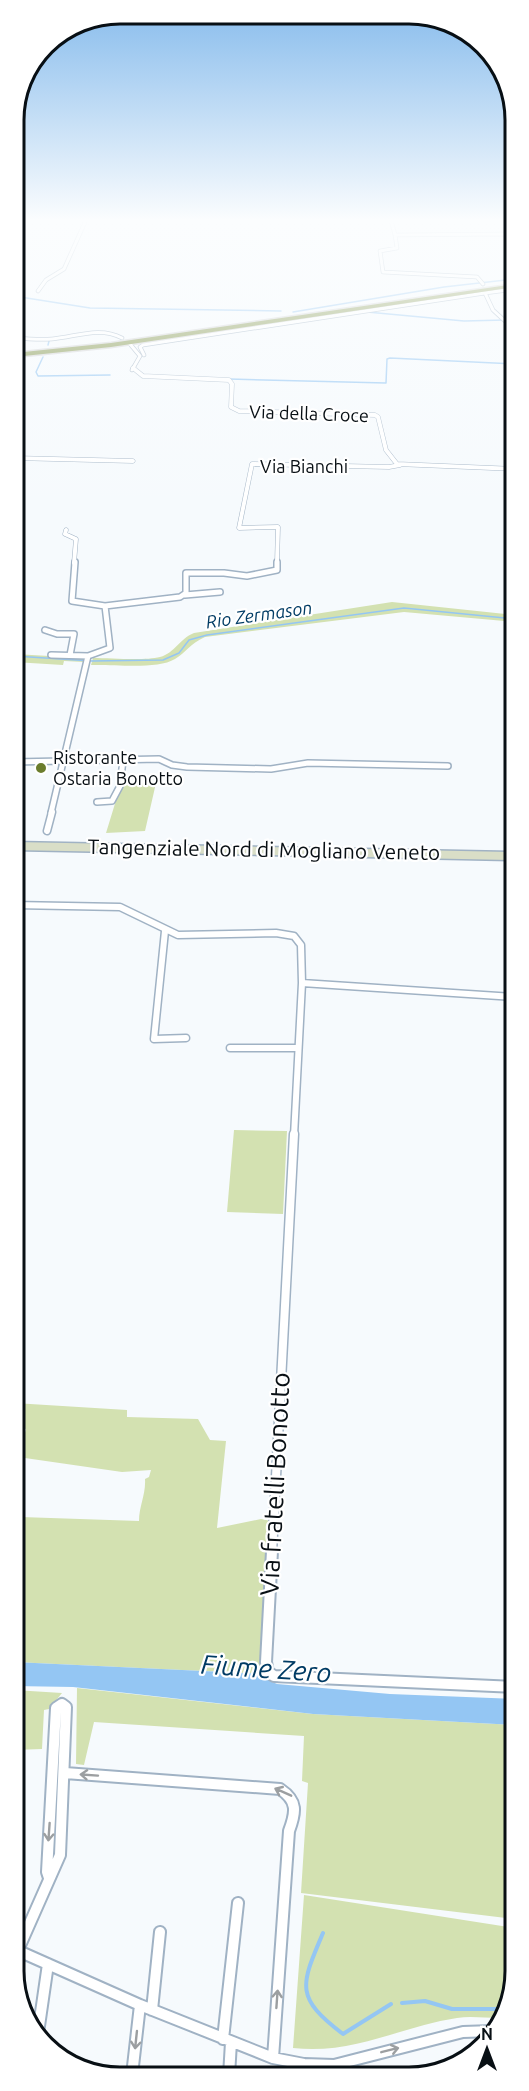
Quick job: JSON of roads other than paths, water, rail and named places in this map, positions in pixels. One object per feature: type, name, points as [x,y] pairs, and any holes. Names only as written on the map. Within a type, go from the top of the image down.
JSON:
[{"type":"highway","points":[[24,353],[123,343],[295,318]]},
{"type":"main road","name":"Tangenziale Nord di Mogliano Veneto","points":[[24,846],[505,856]]},
{"type":"street","points":[[160,377],[159,374],[145,374],[137,370],[144,355],[140,346],[314,318]]},
{"type":"street","points":[[24,338],[52,339],[100,332],[115,334],[122,338]]},
{"type":"street","name":"Via della Croce","points":[[130,344],[140,356],[132,370],[143,376],[229,380],[232,384],[231,407],[239,411],[375,415],[378,417],[391,460],[400,465]]},
{"type":"street","points":[[24,459],[133,461]]},
{"type":"street","name":"Via Bianchi","points":[[185,595],[186,573],[224,573],[247,576],[277,570],[278,527],[239,528],[252,464],[389,467],[400,465]]},
{"type":"street","points":[[400,465],[505,469]]},
{"type":"street","points":[[66,530],[65,534],[76,539],[70,596],[72,601],[105,606],[220,592]]},
{"type":"street","points":[[51,655],[70,655],[87,659],[110,648],[105,606]]},
{"type":"street","points":[[45,630],[57,634],[74,634],[70,655]]},
{"type":"street","points":[[46,831],[87,659]]},
{"type":"street","points":[[24,762],[159,759],[172,765],[187,767],[271,769],[308,763],[448,766]]},
{"type":"street","points":[[97,802],[112,801],[120,786],[123,760]]},
{"type":"street","name":"Via fratelli Bonotto","points":[[24,905],[120,907],[130,909],[165,931],[178,935],[276,933],[294,936],[301,945],[302,983],[266,1662],[268,1672],[274,1676],[505,1687]]},
{"type":"street","points":[[165,931],[154,1040],[186,1038]]},
{"type":"street","points":[[302,983],[505,996]]},
{"type":"street","points":[[231,1048],[298,1048]]},
{"type":"street","points":[[24,1933],[60,1856],[66,1707],[62,1704],[56,1708],[47,1872],[49,1878]]},
{"type":"street","points":[[65,1773],[280,1789],[292,1797],[297,1811],[289,1831],[273,2058]]},
{"type":"street","points":[[228,2067],[227,2040],[238,1903]]},
{"type":"street","points":[[134,2067],[160,1932]]},
{"type":"street","points":[[24,1954],[146,2008],[273,2058],[317,2067]]},
{"type":"street","points":[[39,2023],[48,1964]]},
{"type":"street","points":[[347,2067],[457,2034]]},
{"type":"water","points":[[24,1662],[264,1674],[270,1681],[277,1684],[390,1694],[505,1699],[505,1724],[313,1714],[73,1687],[24,1686]]},
{"type":"waterway","points":[[427,318],[464,321],[505,320]]},
{"type":"waterway","points":[[48,345],[49,341]]},
{"type":"waterway","points":[[43,357],[36,372],[38,376],[110,375]]},
{"type":"waterway","points":[[229,379],[386,383],[387,359],[390,358],[505,364]]},
{"type":"waterway","name":"Rio Zermason","points":[[24,657],[92,661],[163,660],[179,653],[189,640],[207,635],[404,608],[505,618]]},
{"type":"waterway","points":[[323,1933],[307,1978],[306,1989],[316,2010],[343,2034],[391,2004]]},
{"type":"waterway","points":[[402,2003],[425,2001],[452,2009],[497,2009]]},
{"type":"place","name":"Ristorante Ostaria Bonotto","points":[[41,768]]},
{"type":"water label","name":"Fiume Zero","points":[[266,1669]]}]
